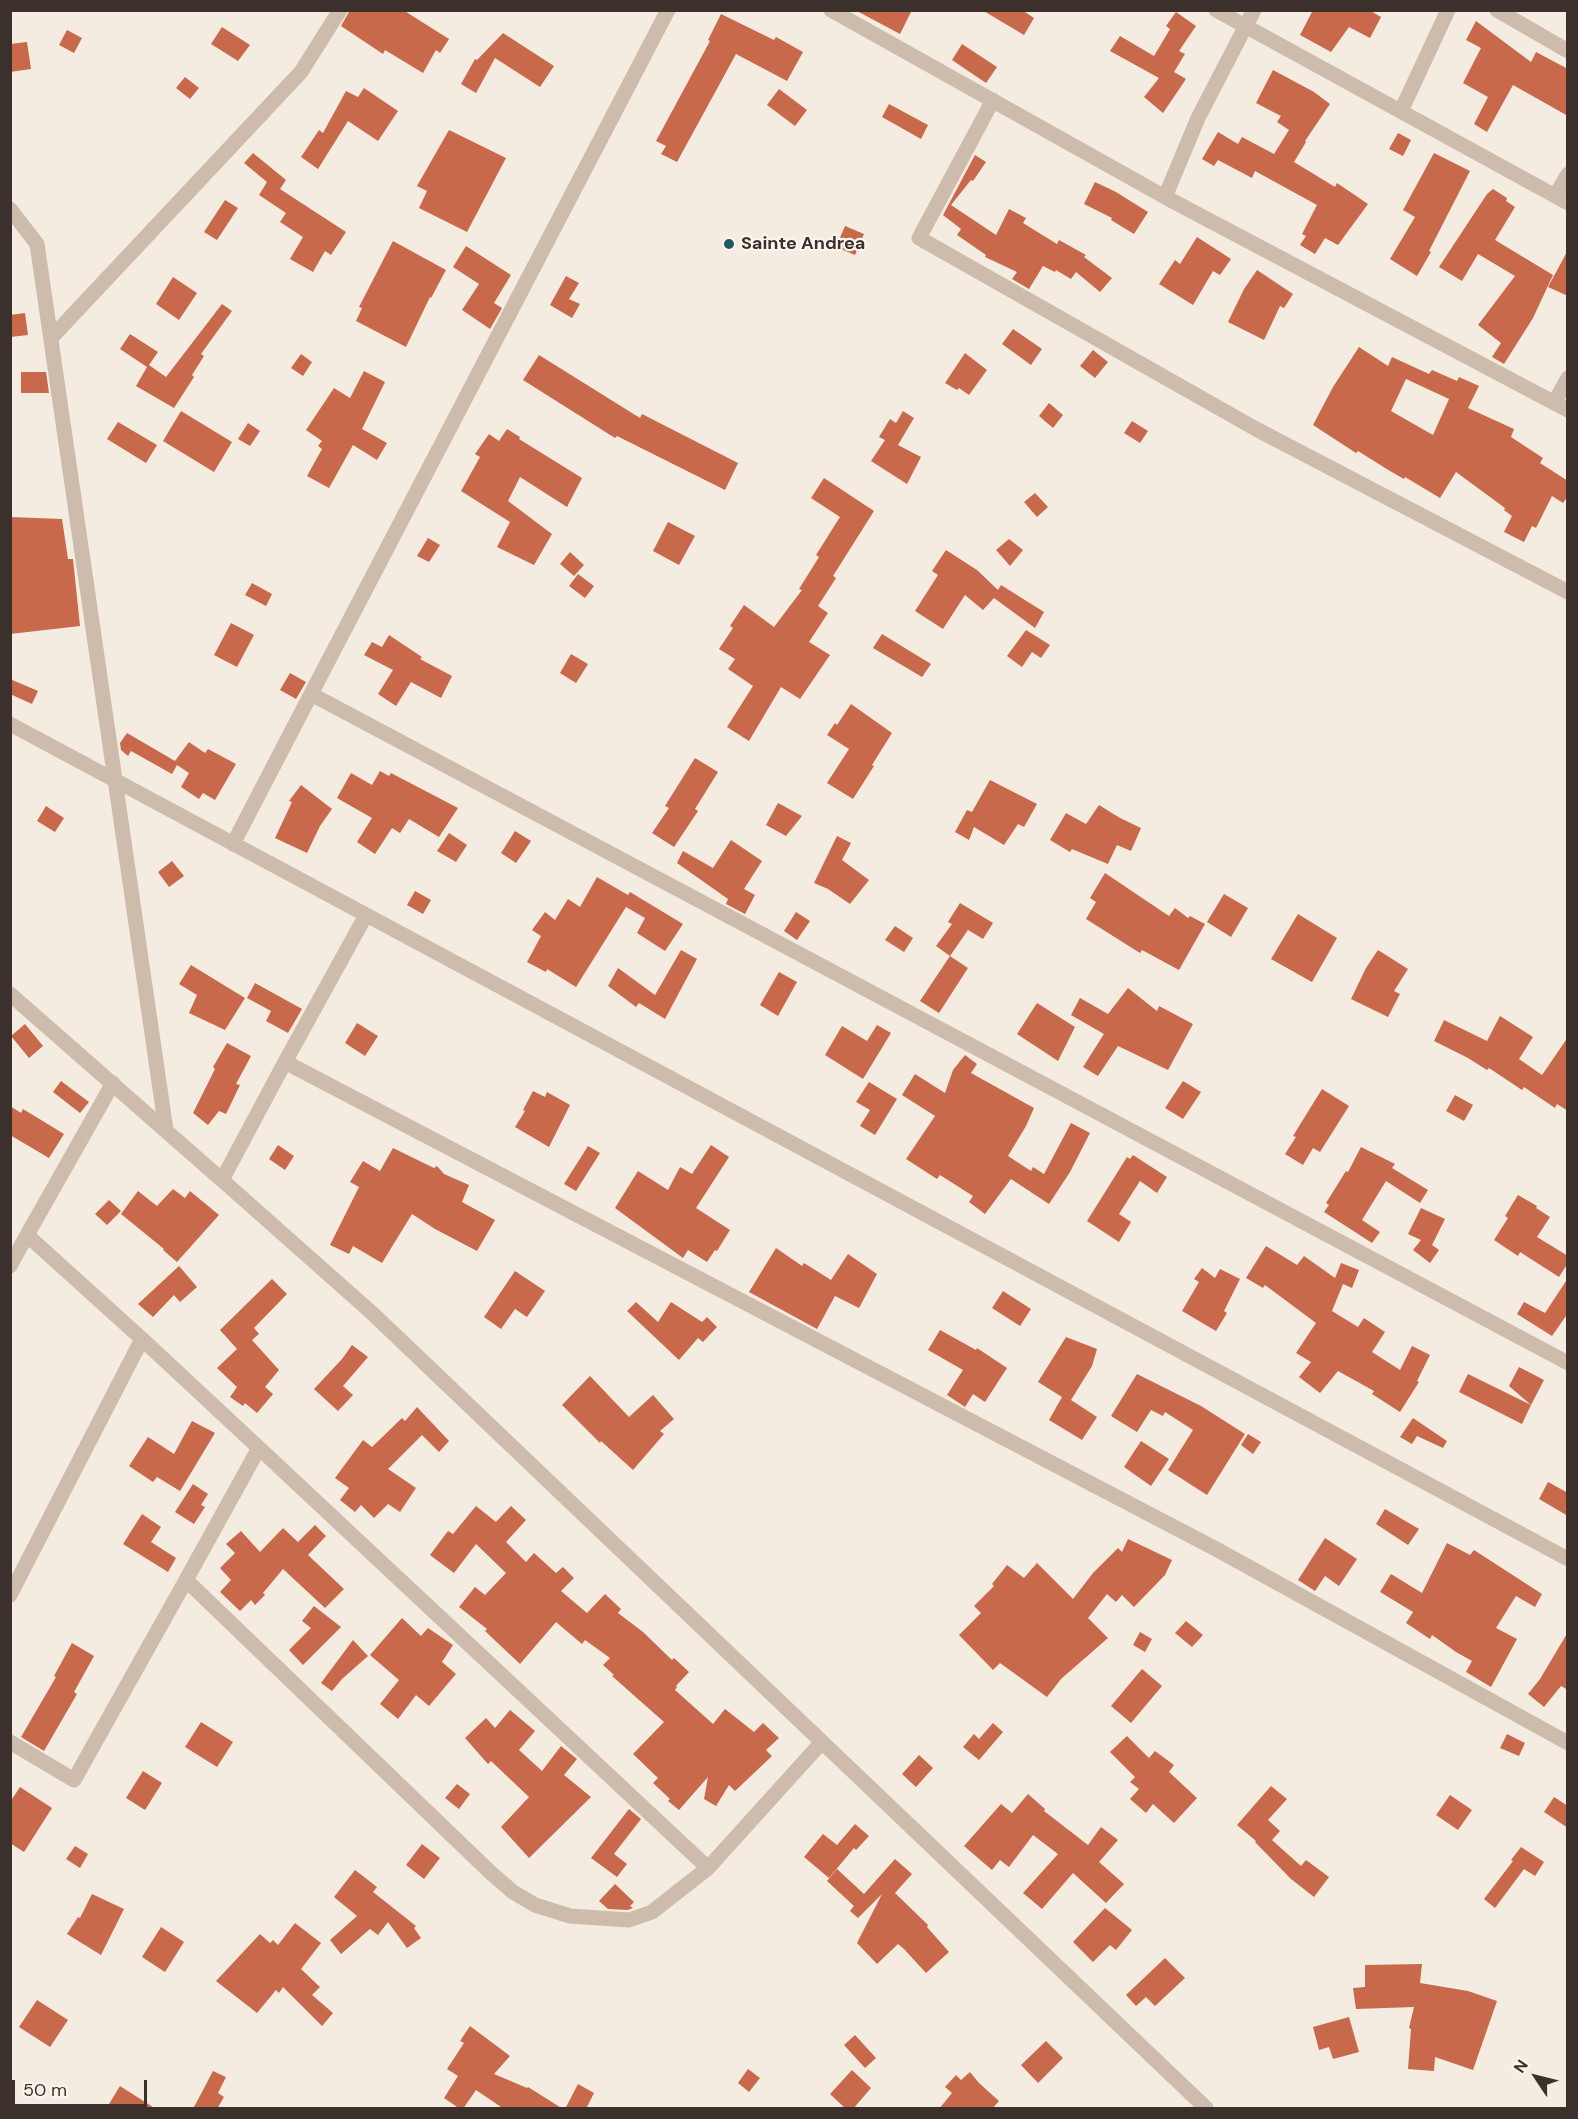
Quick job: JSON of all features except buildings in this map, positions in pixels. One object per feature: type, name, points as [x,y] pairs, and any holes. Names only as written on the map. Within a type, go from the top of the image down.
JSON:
[{"type":"street","points":[[51,338],[301,72],[340,10]]},
{"type":"street","points":[[233,844],[668,10]]},
{"type":"street","points":[[831,10],[1165,196],[1561,407],[1568,378]]},
{"type":"street","points":[[1216,10],[1561,200],[1568,174]]},
{"type":"street","points":[[1165,196],[1198,118],[1254,10]]},
{"type":"street","points":[[1401,111],[1448,10]]},
{"type":"street","points":[[1497,10],[1568,51]]},
{"type":"street","points":[[993,100],[919,238],[1256,429],[1568,592]]},
{"type":"street","points":[[10,209],[37,244],[166,1130]]},
{"type":"street","points":[[311,694],[1568,1363]]},
{"type":"street","points":[[10,724],[1568,1559]]},
{"type":"street","points":[[222,1180],[366,915]]},
{"type":"street","points":[[10,994],[372,1313],[1206,2109]]},
{"type":"street","points":[[285,1062],[1216,1549],[1568,1743]]},
{"type":"street","points":[[10,1266],[113,1083]]},
{"type":"street","points":[[27,1235],[142,1339],[708,1868]]},
{"type":"street","points":[[10,1595],[142,1339]]},
{"type":"street","points":[[10,1742],[74,1780],[259,1448]]},
{"type":"street","points":[[186,1580],[513,1892],[535,1905],[570,1916],[629,1920],[652,1912],[708,1868],[822,1742]]},
{"type":"place","name":"Sainte Andrea","points":[[729,244]]}]
